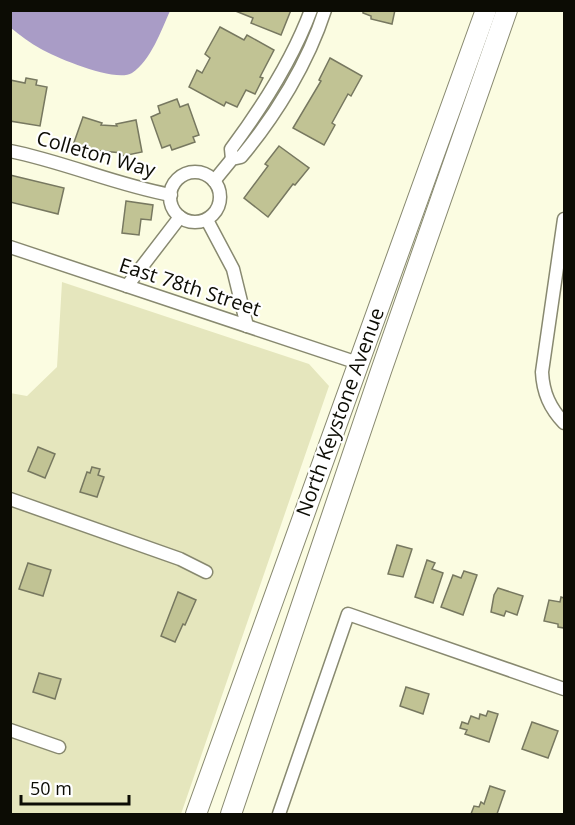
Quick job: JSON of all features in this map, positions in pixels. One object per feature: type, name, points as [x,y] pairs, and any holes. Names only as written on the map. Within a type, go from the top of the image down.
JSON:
[{"type":"main road","name":"North Keystone Avenue","points":[[196,814],[486,10]]},
{"type":"main road","name":"North Keystone Avenue","points":[[231,814],[381,370],[507,10]]},
{"type":"street","points":[[232,159],[231,149],[252,122],[289,62],[311,10]]},
{"type":"street","points":[[213,181],[232,159],[241,157],[270,119],[302,64],[325,10]]},
{"type":"street","name":"Colleton Way","points":[[10,151],[67,165],[135,188],[171,195]]},
{"type":"street","points":[[189,173],[201,173],[213,181],[220,194],[216,211],[207,220],[195,222],[180,217],[172,206],[171,195],[174,184],[179,178],[189,173]]},
{"type":"street","points":[[127,286],[180,217]]},
{"type":"street","points":[[564,219],[542,372],[543,386],[550,405],[564,423]]},
{"type":"street","points":[[207,220],[233,269],[247,326]]},
{"type":"street","name":"East 78th Street","points":[[11,249],[358,363]]},
{"type":"street","points":[[10,499],[180,559],[206,572]]},
{"type":"street","points":[[279,814],[348,614],[564,689]]},
{"type":"street","points":[[10,730],[59,747]]},
{"type":"green space","points":[[62,282],[309,364],[329,386],[181,814],[11,814],[10,393],[27,396],[57,367]]},
{"type":"shaded area","points":[[11,10],[170,11],[145,61],[132,73],[113,75],[86,68],[37,47],[11,28]]},
{"type":"building","points":[[233,10],[291,10],[281,35],[251,23],[253,18]]},
{"type":"building","points":[[363,10],[395,10],[392,24],[371,19],[371,16],[363,13]]},
{"type":"building","points":[[220,27],[244,40],[247,35],[274,50],[260,77],[263,78],[255,94],[246,90],[237,107],[226,102],[224,106],[189,87],[197,70],[202,73],[210,58],[205,54]]},
{"type":"building","points":[[330,58],[362,76],[351,96],[348,94],[332,123],[335,125],[324,145],[293,128],[321,81],[319,80]]},
{"type":"building","points":[[26,78],[37,80],[36,85],[47,87],[40,126],[10,121],[10,80],[25,83]]},
{"type":"building","points":[[177,99],[180,107],[188,104],[199,135],[193,137],[195,142],[172,150],[170,145],[162,148],[151,117],[160,113],[158,106]]},
{"type":"building","points":[[83,117],[102,123],[101,125],[117,126],[116,124],[136,120],[142,152],[123,156],[122,153],[92,150],[91,154],[72,148]]},
{"type":"building","points":[[279,146],[309,168],[295,185],[293,184],[268,217],[244,198],[268,166],[265,164]]},
{"type":"building","points":[[10,175],[64,188],[58,214],[10,202]]},
{"type":"building","points":[[126,201],[153,205],[151,220],[141,219],[139,235],[122,233]]},
{"type":"building","points":[[38,447],[55,454],[45,478],[28,471]]},
{"type":"building","points":[[92,467],[100,469],[98,475],[104,477],[97,497],[80,492],[87,472],[90,473]]},
{"type":"building","points":[[397,545],[412,549],[403,577],[388,574]]},
{"type":"building","points":[[427,560],[435,563],[432,569],[443,573],[433,603],[415,597]]},
{"type":"building","points":[[28,563],[51,570],[43,596],[19,589]]},
{"type":"building","points":[[464,571],[477,575],[463,615],[441,607],[453,575],[461,578]]},
{"type":"building","points":[[498,588],[523,596],[517,615],[506,611],[504,616],[491,612],[494,595]]},
{"type":"building","points":[[178,592],[196,600],[175,642],[161,636]]},
{"type":"building","points":[[561,597],[564,598],[564,628],[544,621],[549,600],[560,602]]},
{"type":"building","points":[[39,673],[61,679],[55,699],[33,692]]},
{"type":"building","points":[[406,687],[429,694],[423,714],[400,706]]},
{"type":"building","points":[[488,711],[498,714],[489,742],[465,734],[467,730],[460,728],[462,722],[468,724],[471,716],[479,719],[480,714],[486,716]]},
{"type":"building","points":[[532,722],[558,731],[548,758],[522,749]]},
{"type":"building","points":[[490,786],[505,791],[497,814],[471,814],[474,806],[479,807],[481,802],[484,804]]}]
